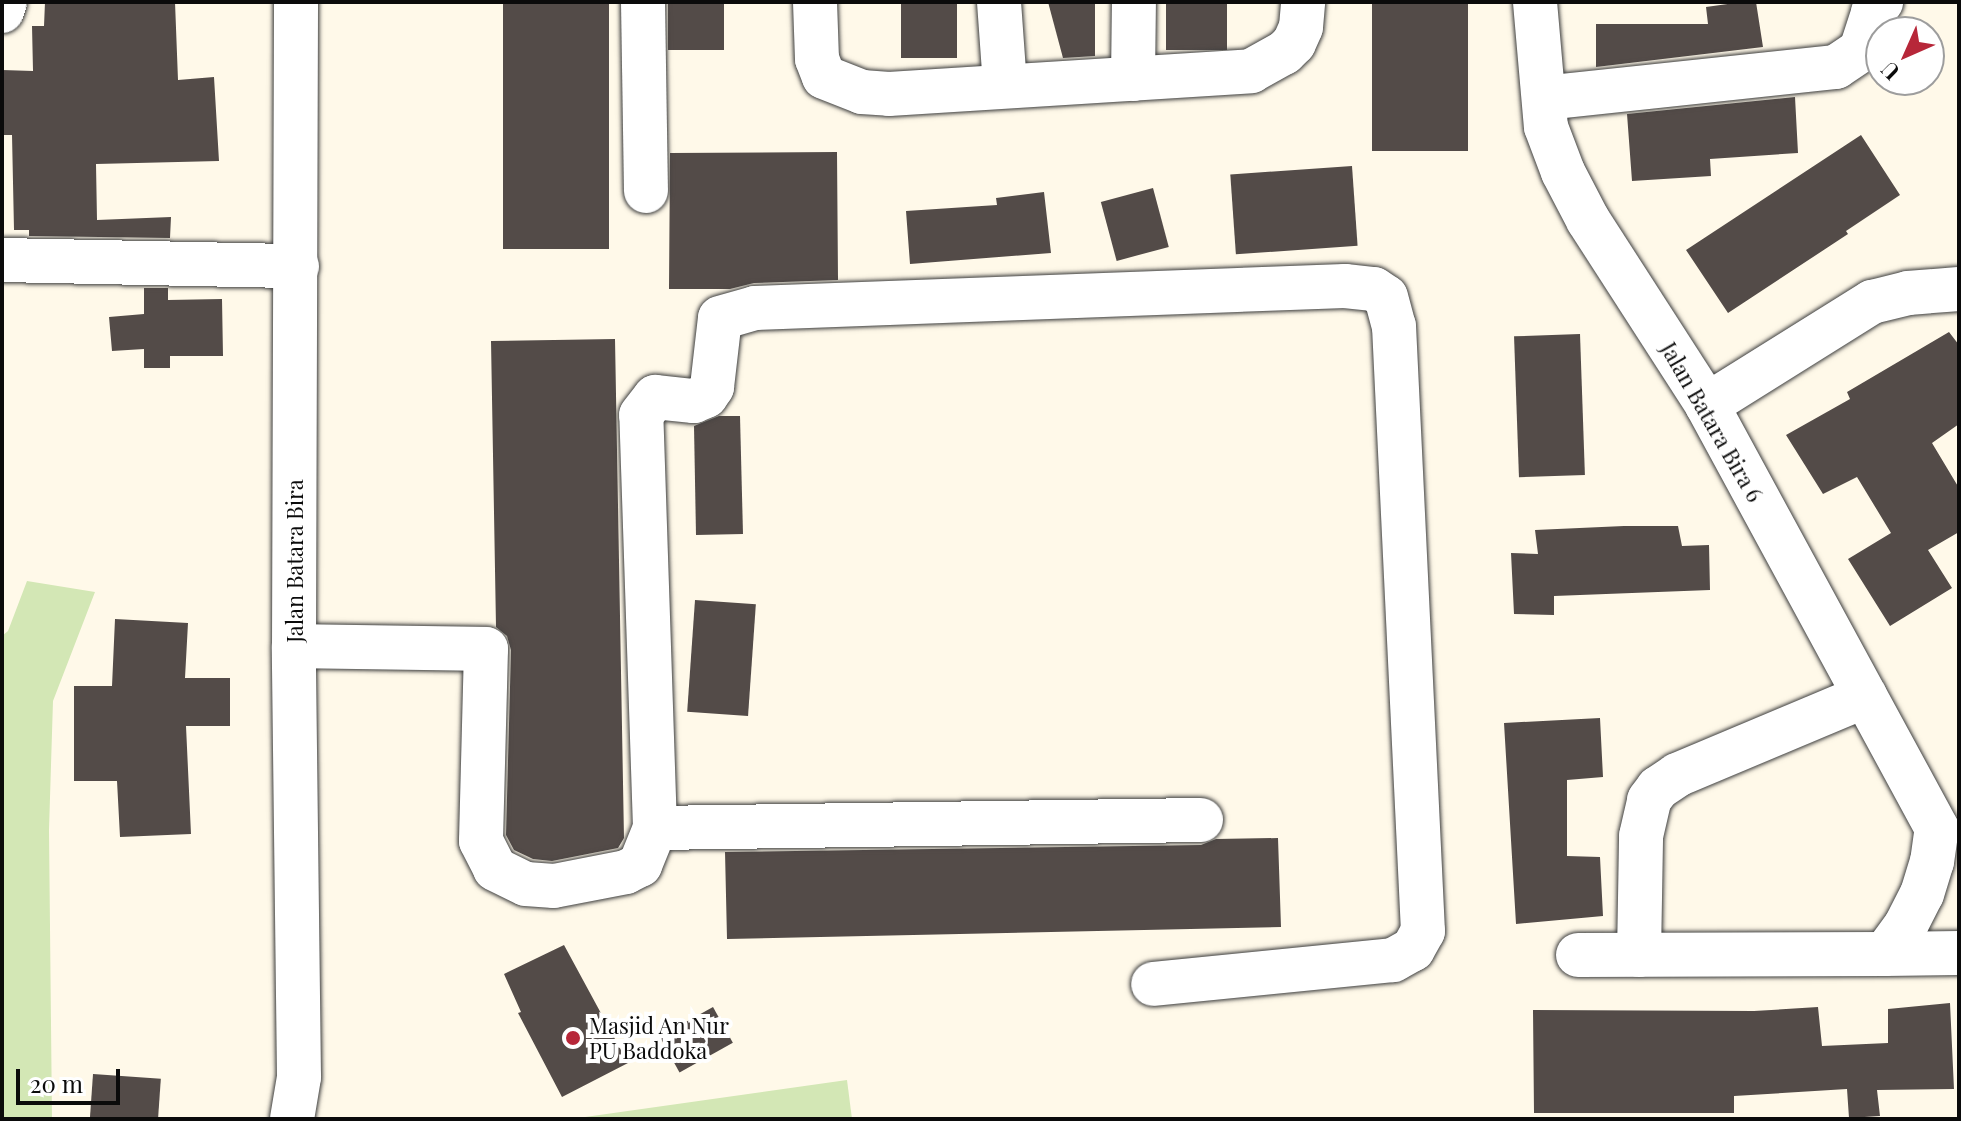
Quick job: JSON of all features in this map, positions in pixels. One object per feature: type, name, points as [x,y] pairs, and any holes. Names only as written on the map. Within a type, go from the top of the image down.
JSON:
[{"type":"street","points":[[2,11],[5,2]]},
{"type":"street","name":"Jalan Batara Bira","points":[[294,1118],[299,1077],[294,646],[296,2]]},
{"type":"street","points":[[643,2],[646,191]]},
{"type":"street","points":[[815,2],[817,59],[824,77],[841,86],[889,94],[1251,71],[1284,53],[1294,43],[1301,27],[1303,2]]},
{"type":"street","points":[[999,2],[1005,86]]},
{"type":"street","points":[[1133,79],[1134,2]]},
{"type":"street","name":"Jalan Batara Bira 6","points":[[1535,2],[1546,127],[1563,172],[1582,208],[1707,405],[1865,696],[1948,825]]},
{"type":"street","points":[[1544,98],[1836,67],[1861,50],[1873,12],[1881,2]]},
{"type":"street","points":[[2,260],[297,266]]},
{"type":"street","points":[[294,646],[486,649],[481,841],[487,856],[503,876],[526,884],[554,886],[626,872],[640,865],[655,828],[641,415],[655,397],[694,401],[706,396],[712,387],[720,318],[755,308],[1345,286],[1374,289],[1386,297],[1394,326],[1423,931],[1413,949],[1393,960],[1153,984]]},
{"type":"street","points":[[1707,405],[1872,302],[1908,293],[1959,289]]},
{"type":"street","points":[[1639,955],[1641,836],[1646,809],[1658,788],[1677,775],[1865,696]]},
{"type":"street","points":[[655,828],[1201,820]]},
{"type":"street","points":[[1885,954],[1922,894],[1948,825]]},
{"type":"street","points":[[1578,955],[1959,953]]},
{"type":"green space","points":[[27,581],[95,592],[53,701],[49,830],[52,1119],[2,1119],[2,636],[8,631]]},
{"type":"green space","points":[[847,1080],[852,1119],[571,1119]]},
{"type":"building","points":[[45,2],[175,2],[178,80],[214,77],[219,161],[96,164],[97,220],[171,217],[170,238],[29,236],[29,230],[14,230],[12,135],[2,135],[2,70],[33,71],[32,26],[44,26]]},
{"type":"building","points":[[503,2],[609,2],[609,249],[503,249]]},
{"type":"building","points":[[668,2],[724,2],[724,50],[668,50]]},
{"type":"building","points":[[901,2],[957,2],[957,58],[901,58]]},
{"type":"building","points":[[1048,2],[1095,2],[1095,56],[1063,58]]},
{"type":"building","points":[[1166,2],[1227,2],[1227,50],[1166,50]]},
{"type":"building","points":[[1372,2],[1468,2],[1468,151],[1372,151]]},
{"type":"building","points":[[1756,2],[1763,47],[1596,67],[1596,24],[1708,24],[1706,7]]},
{"type":"building","points":[[1795,97],[1798,153],[1710,159],[1711,176],[1632,181],[1627,114]]},
{"type":"building","points":[[1861,135],[1900,195],[1846,231],[1848,234],[1728,313],[1686,250]]},
{"type":"building","points":[[837,152],[838,280],[754,283],[730,289],[669,289],[670,153]]},
{"type":"building","points":[[1352,166],[1358,246],[1236,254],[1230,175]]},
{"type":"building","points":[[1153,188],[1169,247],[1117,261],[1101,202]]},
{"type":"building","points":[[1044,192],[1051,253],[910,264],[906,211],[997,205],[996,198]]},
{"type":"building","points":[[144,288],[168,288],[168,300],[222,299],[223,356],[170,356],[170,368],[144,368],[144,349],[112,351],[109,317],[144,314]]},
{"type":"building","points":[[1949,332],[1959,345],[1959,424],[1932,443],[1959,488],[1959,532],[1928,550],[1952,588],[1890,626],[1848,559],[1891,533],[1857,477],[1823,494],[1786,435],[1850,399],[1847,392]]},
{"type":"building","points":[[1580,334],[1585,475],[1519,477],[1514,336]]},
{"type":"building","points":[[615,339],[624,838],[618,848],[552,861],[533,859],[514,850],[506,835],[511,650],[507,636],[496,627],[491,341]]},
{"type":"building","points":[[719,416],[740,416],[743,534],[696,535],[694,426]]},
{"type":"building","points":[[1678,526],[1682,546],[1709,545],[1710,590],[1554,596],[1554,615],[1514,614],[1511,553],[1538,554],[1535,530]]},
{"type":"building","points":[[695,600],[756,604],[748,716],[687,712]]},
{"type":"building","points":[[115,619],[188,623],[185,678],[230,678],[230,726],[186,726],[191,834],[120,837],[117,781],[74,781],[74,686],[112,686]]},
{"type":"building","points":[[1600,718],[1603,777],[1567,780],[1567,856],[1600,857],[1603,916],[1516,924],[1504,723]]},
{"type":"building","points":[[1278,838],[1281,927],[727,939],[725,852],[1201,845],[1216,839]]},
{"type":"building","name":"Masjid An Nur PU Baddoka","points":[[564,945],[628,1063],[562,1097],[518,1013],[521,1012],[504,974]]},
{"type":"building","points":[[1950,1003],[1954,1089],[1877,1090],[1880,1116],[1849,1118],[1847,1089],[1734,1096],[1734,1113],[1534,1113],[1533,1010],[1754,1011],[1818,1007],[1822,1046],[1888,1043],[1888,1009]]},
{"type":"building","points":[[713,1007],[733,1043],[680,1072],[660,1037]]},
{"type":"building","points":[[93,1074],[161,1079],[158,1119],[90,1119]]},
{"type":"place","name":"Masjid An Nur PU Baddoka","points":[[573,1038]]}]
